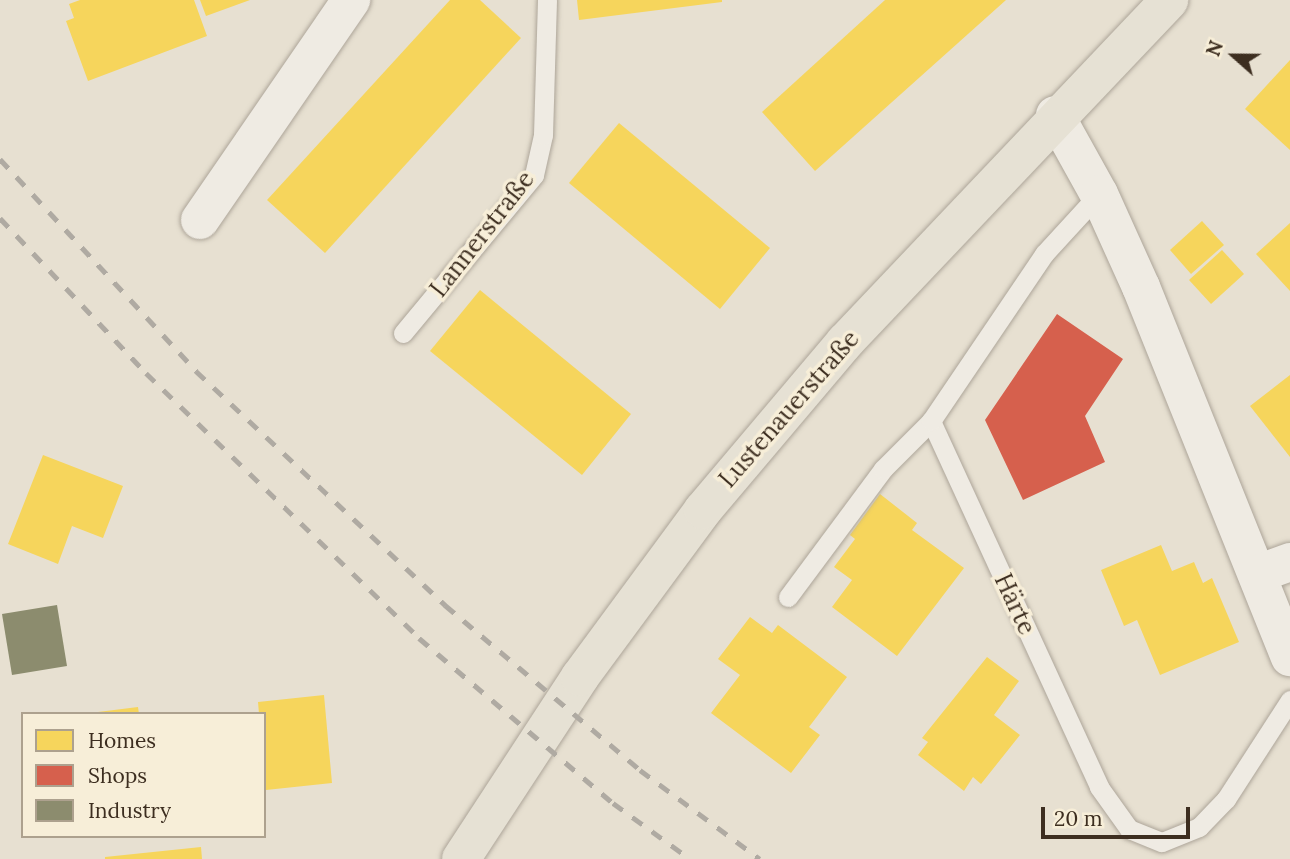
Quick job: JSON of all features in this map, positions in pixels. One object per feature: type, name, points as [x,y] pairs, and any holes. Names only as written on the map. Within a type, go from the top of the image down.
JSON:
[{"type":"main road","name":"Lustenauerstraße","points":[[461,859],[580,677],[703,510],[845,342],[1055,115],[1169,0]]},
{"type":"street","points":[[200,220],[351,0]]},
{"type":"street","points":[[1055,115],[1100,194],[1274,568],[1290,657]]},
{"type":"lane","name":"Lannerstraße","points":[[402,333],[534,175],[543,135],[547,0]]},
{"type":"lane","points":[[788,597],[883,469],[931,421],[1044,254],[1100,194]]},
{"type":"lane","name":"Härte","points":[[931,421],[1099,787],[1129,829],[1162,842],[1199,827],[1226,799],[1290,700]]},
{"type":"building: Homes","points":[[80,0],[194,0],[207,36],[88,81],[66,21],[74,18],[69,4]]},
{"type":"building: Homes","points":[[200,0],[250,0],[206,16]]},
{"type":"building: Homes","points":[[450,0],[480,0],[521,38],[325,253],[267,200]]},
{"type":"building: Homes","points":[[577,0],[722,0],[722,2],[579,20]]},
{"type":"building: Homes","points":[[885,0],[1006,0],[815,171],[762,112]]},
{"type":"building: Homes","points":[[1290,60],[1290,150],[1245,109]]},
{"type":"building: Homes","points":[[619,123],[770,248],[720,309],[569,183]]},
{"type":"building: Homes","points":[[1202,221],[1224,245],[1191,274],[1170,250]]},
{"type":"building: Homes","points":[[1290,223],[1290,291],[1256,254]]},
{"type":"building: Homes","points":[[1222,250],[1244,274],[1211,304],[1189,280]]},
{"type":"building: Homes","points":[[480,290],[631,414],[582,475],[430,351]]},
{"type":"building: Homes","points":[[1290,375],[1290,457],[1250,406]]},
{"type":"building: Homes","points":[[43,455],[123,486],[103,538],[72,526],[58,564],[8,544]]},
{"type":"building: Homes","points":[[880,494],[917,523],[912,530],[964,568],[897,656],[832,607],[852,580],[834,567],[855,539],[850,535]]},
{"type":"building: Homes","points":[[1161,545],[1172,571],[1194,562],[1203,583],[1212,578],[1239,642],[1160,675],[1137,620],[1124,626],[1101,570]]},
{"type":"building: Homes","points":[[750,617],[772,633],[778,625],[847,677],[809,727],[820,735],[791,773],[711,713],[740,675],[718,659]]},
{"type":"building: Homes","points":[[987,657],[1019,681],[994,715],[1020,735],[981,784],[973,777],[964,791],[918,755],[928,742],[922,738]]},
{"type":"building: Homes","points":[[324,695],[332,783],[266,790],[266,712],[259,712],[258,702]]},
{"type":"building: Homes","points":[[138,707],[139,712],[98,712]]},
{"type":"building: Homes","points":[[201,847],[202,859],[105,859],[105,857]]},
{"type":"building: Shops","points":[[1057,314],[1123,359],[1085,416],[1105,462],[1023,500],[985,420]]},
{"type":"building: Industry","points":[[57,605],[67,666],[12,675],[2,614]]},
{"type":"railway","points":[[0,159],[196,371],[445,605],[640,770],[760,859]]},
{"type":"railway","points":[[0,218],[146,373],[419,638],[613,803],[690,859]]}]
